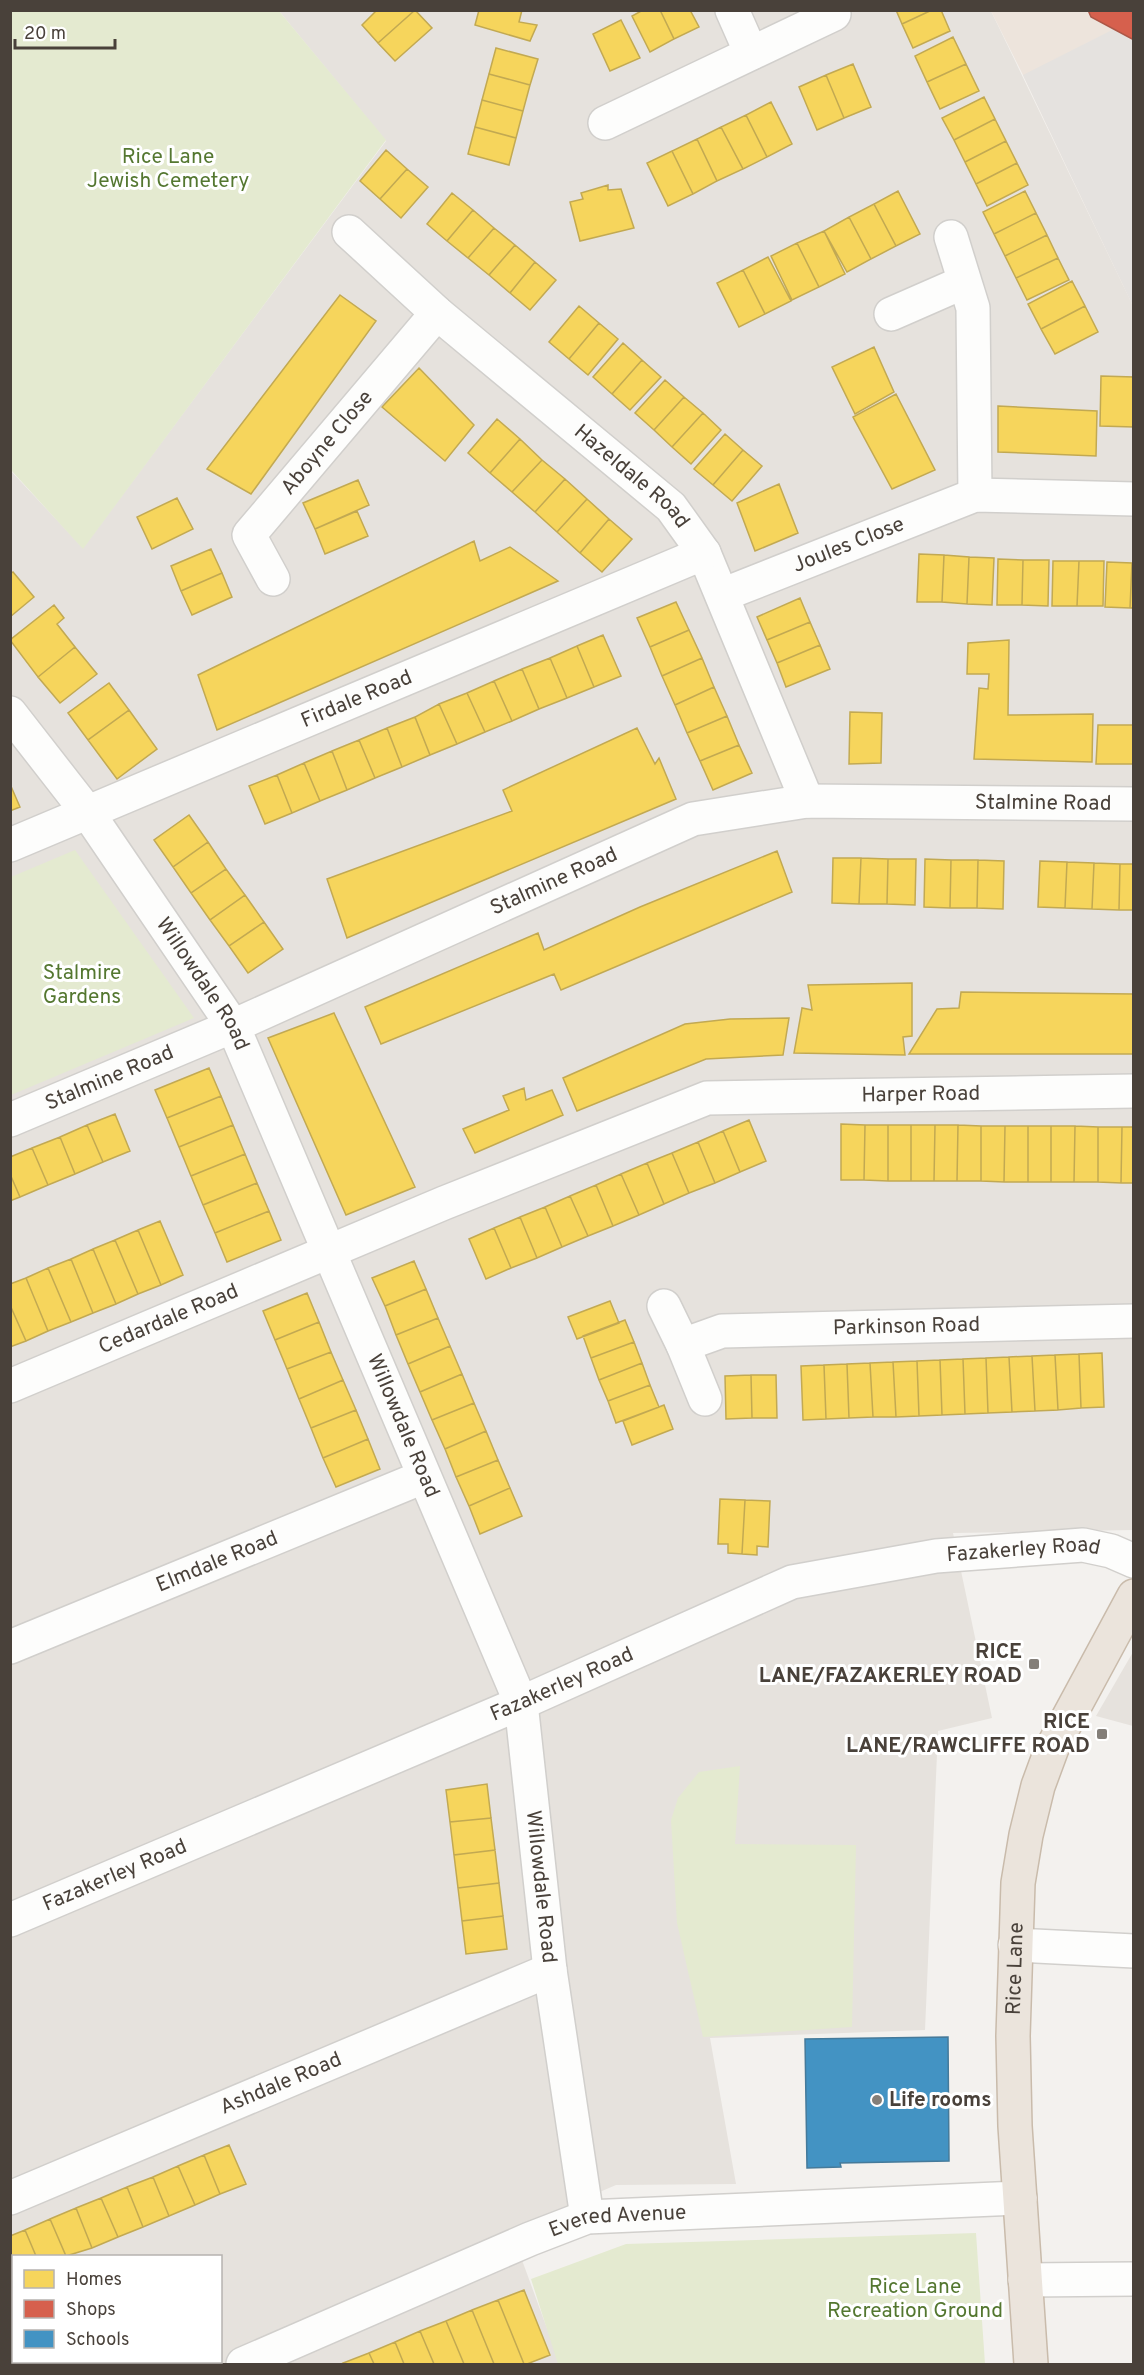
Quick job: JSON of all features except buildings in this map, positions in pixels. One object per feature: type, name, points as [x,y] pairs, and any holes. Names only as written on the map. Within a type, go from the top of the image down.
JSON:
[{"type":"highway","name":"Rice Lane","points":[[1031,2364],[1020,2198],[1013,2036],[1018,1883],[1026,1835],[1038,1786],[1052,1748],[1134,1596]]},
{"type":"street","points":[[732,10],[751,53]]},
{"type":"street","points":[[605,123],[834,14]]},
{"type":"street","name":"Hazeldale Road","points":[[350,232],[437,313],[671,507],[704,553],[807,801]]},
{"type":"street","points":[[951,237],[973,308],[975,495]]},
{"type":"street","points":[[891,314],[964,282]]},
{"type":"street","name":"Aboyne Close","points":[[273,579],[249,535],[437,313]]},
{"type":"street","name":"Joules Close","points":[[722,595],[975,495],[1134,499]]},
{"type":"street","name":"Firdale Road","points":[[10,845],[704,553]]},
{"type":"street","name":"Willowdale Road","points":[[10,713],[88,813],[233,1026],[521,1704],[550,1970],[586,2217]]},
{"type":"street","name":"Stalmine Road","points":[[10,1120],[233,1026],[693,819],[807,801],[1134,804]]},
{"type":"street","name":"Harper Road","points":[[707,1098],[1134,1091]]},
{"type":"street","name":"Cedardale Road","points":[[10,1386],[328,1251],[707,1098]]},
{"type":"street","points":[[664,1306],[705,1399]]},
{"type":"street","name":"Parkinson Road","points":[[683,1345],[722,1331],[1134,1321]]},
{"type":"street","name":"Elmdale Road","points":[[10,1647],[423,1477]]},
{"type":"street","name":"Fazakerley Road","points":[[10,1920],[521,1704],[792,1581],[936,1556],[1083,1545],[1111,1551],[1134,1561]]},
{"type":"street","points":[[1015,1945],[1134,1951]]},
{"type":"street","name":"Ashdale Road","points":[[10,2198],[550,1970]]},
{"type":"street","name":"Evered Avenue","points":[[243,2364],[530,2239],[586,2217],[1020,2198]]},
{"type":"street","points":[[1025,2280],[1134,2279]]},
{"type":"shaded area","points":[[279,11],[991,11],[1133,306],[1133,1530],[953,1533],[992,1718],[938,1731],[925,2030],[710,2038],[736,2184],[616,2185],[511,2230],[560,2364],[11,2364],[10,470],[83,548],[386,141]]},
{"type":"shaded area","points":[[991,11],[1133,11],[1133,306],[1023,75]]},
{"type":"shaded area","points":[[1114,29],[1133,40],[1133,306],[1023,75]]},
{"type":"shaded area","points":[[1133,1652],[1133,1726],[1096,1716]]},
{"type":"green space","name":"Rice Lane Jewish Cemetery","points":[[11,10],[279,11],[386,140],[83,549],[11,470]]},
{"type":"green space","name":"Stalmire Gardens","points":[[75,850],[194,1018],[11,1095],[11,877]]},
{"type":"green space","points":[[740,1766],[735,1844],[856,1845],[852,2027],[703,2037],[677,1923],[671,1820],[678,1798],[699,1772]]},
{"type":"green space","name":"Rice Lane Recreation Ground","points":[[976,2233],[985,2364],[558,2364],[531,2279],[626,2244]]},
{"type":"place","name":"RICE LANE/FAZAKERLEY ROAD","points":[[1034,1664]]},
{"type":"place","name":"RICE LANE/RAWCLIFFE ROAD","points":[[1102,1734]]},
{"type":"place","name":"Life rooms","points":[[877,2100]]}]
